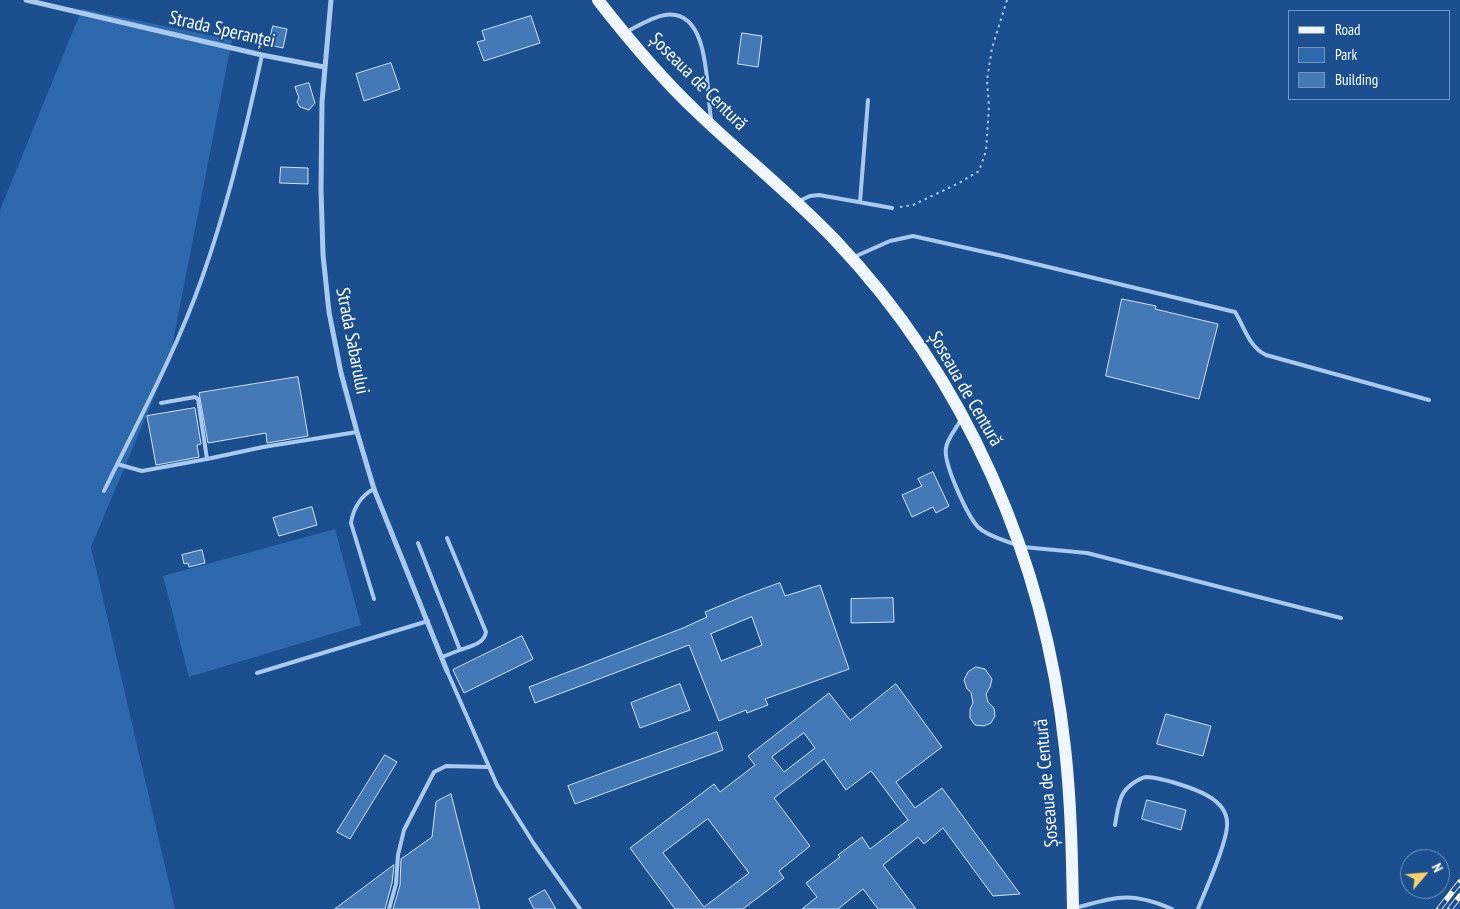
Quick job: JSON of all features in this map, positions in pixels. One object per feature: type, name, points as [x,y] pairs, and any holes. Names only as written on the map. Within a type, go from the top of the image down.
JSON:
[{"type":"main road","name":"Șoseaua de Centură","points":[[598,0],[669,84],[712,126],[797,202],[852,258],[906,326],[963,416],[1002,499],[1021,546],[1043,620],[1065,747],[1070,807],[1073,909]]},
{"type":"street","name":"Strada Speranței","points":[[26,0],[262,55],[324,67]]},
{"type":"street","name":"Strada Sabarului","points":[[331,0],[322,102],[323,255],[329,312],[341,373],[374,489],[448,671]]},
{"type":"lane","points":[[624,33],[663,15],[675,14],[685,18],[692,24],[699,38],[705,61],[712,126]]},
{"type":"lane","points":[[104,491],[168,358],[202,279],[224,213],[247,125],[262,55]]},
{"type":"lane","points":[[860,202],[868,100]]},
{"type":"lane","points":[[797,202],[810,196],[820,195],[892,208]]},
{"type":"lane","points":[[852,258],[890,240],[913,236],[1207,305],[1235,312],[1249,340],[1257,351],[1266,355],[1429,400]]},
{"type":"lane","points":[[161,403],[198,398],[207,458]]},
{"type":"lane","points":[[963,416],[946,446],[947,466],[971,517],[978,527],[988,534],[1021,546],[1088,553],[1341,618]]},
{"type":"lane","points":[[117,464],[142,471],[263,447],[357,432]]},
{"type":"lane","points":[[374,489],[363,494],[352,516],[351,523],[374,599]]},
{"type":"lane","points":[[442,657],[482,641],[486,632],[447,538]]},
{"type":"lane","points":[[418,542],[460,650]]},
{"type":"lane","points":[[257,673],[428,621]]},
{"type":"lane","points":[[448,671],[497,785],[534,844],[580,909]]},
{"type":"lane","points":[[389,909],[396,884],[398,855],[404,830],[434,772],[446,766],[488,767]]},
{"type":"lane","points":[[1115,825],[1123,793],[1143,778],[1154,778],[1196,789],[1213,798],[1222,809],[1228,821],[1224,841],[1198,909]]},
{"type":"lane","points":[[1073,909],[1115,897],[1133,897],[1158,903],[1172,909]]},
{"type":"path","points":[[892,208],[913,205],[959,183],[979,171],[986,151],[989,106],[987,80],[992,48],[1007,0]]},
{"type":"green space","points":[[82,9],[232,40],[169,362],[91,547],[175,909],[0,909],[0,210]]},
{"type":"green space","points":[[335,529],[361,625],[189,677],[163,576]]},
{"type":"building","points":[[531,16],[540,43],[484,61],[477,42],[485,40],[482,31]]},
{"type":"building","points":[[273,26],[287,29],[283,48],[269,45]]},
{"type":"building","points":[[742,33],[762,36],[758,67],[738,64]]},
{"type":"building","points":[[391,63],[400,89],[364,101],[356,74]]},
{"type":"building","points":[[309,83],[315,103],[309,110],[300,107],[297,102],[299,98],[295,87]]},
{"type":"building","points":[[281,167],[308,168],[308,184],[280,183]]},
{"type":"building","points":[[1122,299],[1156,306],[1155,309],[1218,324],[1199,399],[1106,376]]},
{"type":"building","points":[[298,377],[308,436],[267,443],[266,433],[208,443],[199,393]]},
{"type":"building","points":[[195,408],[201,444],[197,445],[199,457],[156,465],[147,416]]},
{"type":"building","points":[[933,472],[949,506],[936,513],[933,507],[912,517],[902,495],[922,486],[918,479]]},
{"type":"building","points":[[312,507],[317,525],[279,536],[273,518]]},
{"type":"building","points":[[202,550],[205,563],[189,567],[188,563],[184,564],[182,555]]},
{"type":"building","points":[[780,583],[785,596],[820,585],[849,669],[765,699],[768,705],[747,713],[746,710],[719,721],[689,645],[535,703],[529,687],[683,628],[707,617],[705,612]],"holes":[[[752,617],[762,645],[721,661],[711,634]]]},
{"type":"building","points":[[893,598],[894,622],[851,623],[851,599]]},
{"type":"building","points":[[522,636],[533,659],[464,693],[453,670]]},
{"type":"building","points":[[976,667],[985,669],[992,679],[986,694],[988,702],[994,708],[995,716],[991,723],[984,726],[975,725],[970,718],[970,709],[973,703],[971,692],[967,689],[964,680],[968,672]]},
{"type":"building","points":[[680,684],[690,710],[640,728],[631,703]]},
{"type":"building","points":[[896,684],[942,747],[896,782],[915,808],[942,788],[1020,894],[993,896],[943,828],[924,844],[918,837],[883,865],[916,909],[878,909],[863,889],[838,909],[802,909],[817,897],[806,883],[840,857],[838,855],[862,837],[870,849],[908,820],[871,771],[846,790],[824,759],[774,798],[810,846],[779,871],[784,878],[743,909],[675,909],[630,848],[714,784],[720,792],[755,765],[748,756],[829,693],[850,720]],"holes":[[[804,733],[815,748],[784,772],[772,757]],[[708,819],[749,873],[704,907],[663,853]]]},
{"type":"building","points":[[1166,714],[1211,726],[1203,756],[1157,744]]},
{"type":"building","points":[[717,732],[723,750],[575,804],[568,786]]},
{"type":"building","points":[[385,755],[397,762],[350,839],[337,832]]},
{"type":"building","points":[[451,794],[480,909],[393,909],[400,885],[401,859],[432,837],[436,802]]},
{"type":"building","points":[[1147,800],[1186,810],[1181,830],[1142,819]]},
{"type":"building","points":[[394,865],[392,883],[385,909],[335,909]]},
{"type":"building","points":[[545,890],[556,909],[534,909],[529,899]]},
{"type":"railway","points":[[1439,909],[1460,882]]},
{"type":"railway","points":[[1450,909],[1460,896]]}]
